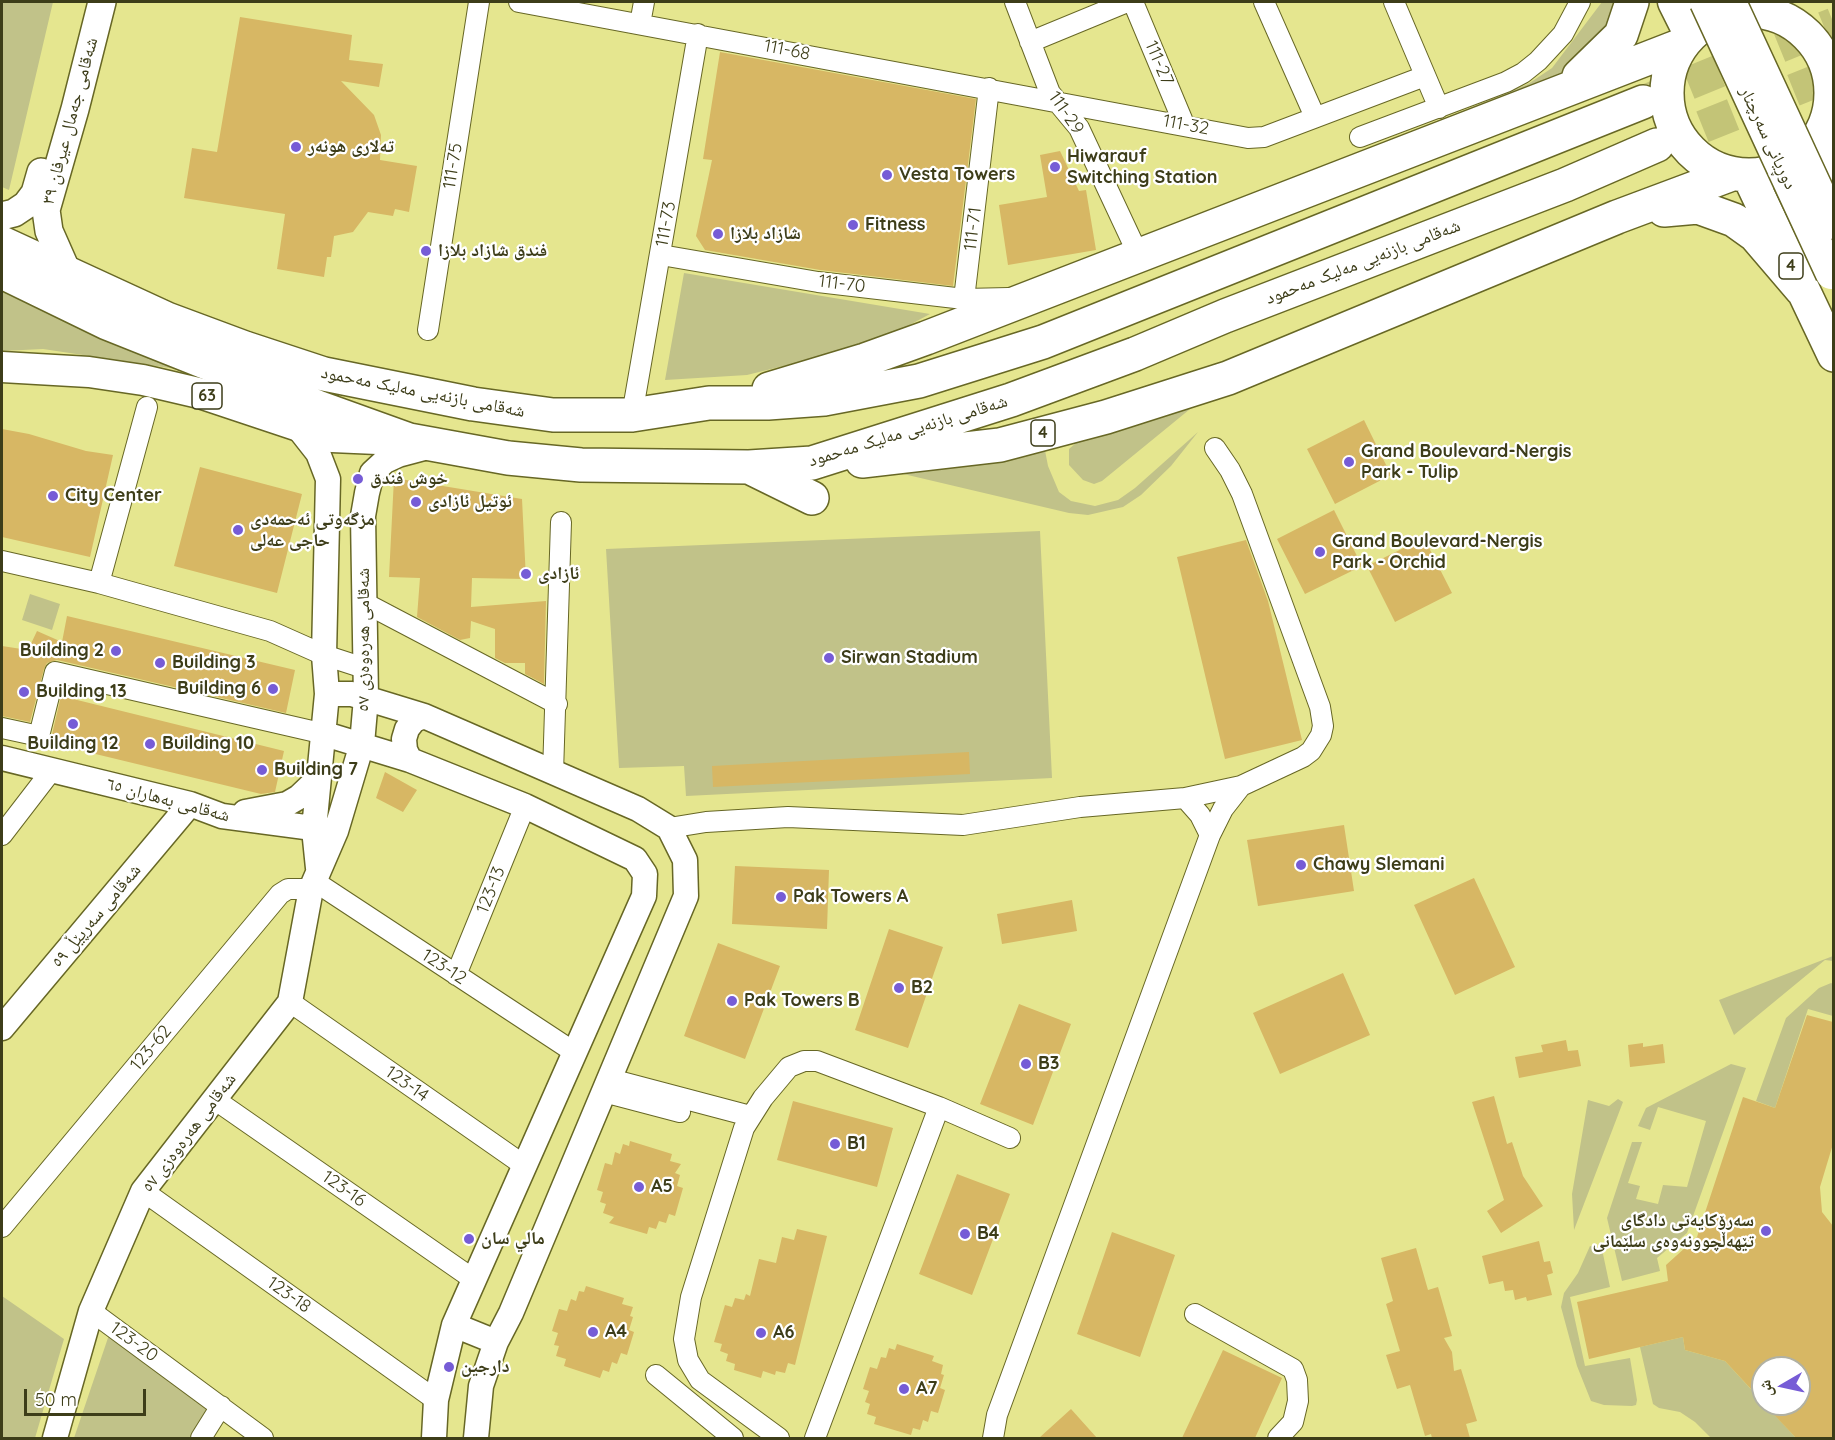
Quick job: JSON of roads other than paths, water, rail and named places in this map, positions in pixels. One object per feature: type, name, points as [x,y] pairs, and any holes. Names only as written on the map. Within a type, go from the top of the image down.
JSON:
[{"type":"highway","points":[[1567,88],[1621,35],[1632,2]]},
{"type":"highway","points":[[1741,175],[1719,170],[1695,156],[1682,141],[1672,123],[1667,82],[1675,56],[1686,40],[1707,22],[1727,14],[1773,7],[1803,31],[1824,61],[1831,97],[1825,132],[1833,165]]},
{"type":"highway","points":[[709,404],[758,393],[865,360],[1686,40]]},
{"type":"highway","name":"شەقامی بازنەیی مەلیک مەحمود","points":[[2,243],[186,326],[324,374],[514,411],[553,415],[632,415],[709,404],[768,404],[878,390],[1002,357],[1643,102]]},
{"type":"highway","points":[[1617,217],[1741,175],[1785,167],[1805,154],[1825,132]]},
{"type":"highway","points":[[1545,141],[1534,153],[1531,170],[1538,180],[1545,184],[1565,185]]},
{"type":"highway","name":"شەقامی بازنەیی مەلیک مەحمود","points":[[2,272],[107,323],[320,408],[422,442],[508,458],[581,465],[749,467],[812,463],[1011,400],[1490,212],[1565,185],[1657,145]]},
{"type":"highway","points":[[1473,169],[1490,172],[1499,184],[1499,198],[1490,212]]},
{"type":"highway","name":"4","points":[[1741,175],[1802,290],[1833,355]]},
{"type":"highway","points":[[1802,290],[1791,248],[1790,237],[1794,220],[1799,212],[1811,204],[1833,202]]},
{"type":"highway","points":[[1617,217],[1682,207],[1698,207],[1724,214],[1755,236],[1802,290]]},
{"type":"highway","name":"4","points":[[812,463],[877,460],[1000,445],[1106,417],[1265,365],[1617,217]]},
{"type":"highway","points":[[749,467],[812,498]]},
{"type":"main road","name":"شەقامی جەمال عیرفان ٣٩","points":[[2,216],[21,209],[35,193],[59,106],[82,2]]},
{"type":"main road","name":"شەقامی جەمال عیرفان ٣٩","points":[[68,274],[49,231],[46,210],[102,2]]},
{"type":"main road","points":[[1673,2],[1686,40]]},
{"type":"main road","name":"دوڕیانی سەرچنار","points":[[1705,2],[1832,277]]},
{"type":"main road","name":"دوڕیانی سەرچنار","points":[[1731,2],[1833,224]]},
{"type":"main road","name":"63","points":[[2,367],[89,372],[143,380],[203,394],[349,440],[422,442]]},
{"type":"street","name":"111-75","points":[[428,330],[479,2]]},
{"type":"street","name":"111-68","points":[[519,2],[1054,100]]},
{"type":"street","points":[[640,24],[644,2]]},
{"type":"street","name":"111-29","points":[[1015,2],[1054,100],[1079,128],[1138,254]]},
{"type":"street","points":[[1030,42],[1127,2]]},
{"type":"street","name":"111-27","points":[[1133,2],[1184,124]]},
{"type":"street","points":[[1264,2],[1315,117]]},
{"type":"street","points":[[1394,2],[1438,108]]},
{"type":"street","points":[[1360,137],[1506,82],[1538,62],[1563,34],[1581,2]]},
{"type":"street","name":"111-73","points":[[632,415],[698,34]]},
{"type":"street","name":"111-32","points":[[1054,100],[1256,138],[1425,76]]},
{"type":"street","name":"111-71","points":[[964,299],[989,88]]},
{"type":"street","name":"111-70","points":[[661,255],[818,282],[964,299],[1025,298]]},
{"type":"street","points":[[99,583],[147,407]]},
{"type":"street","name":"شەقامی هەرەوەزی ٥٧","points":[[296,425],[318,453],[328,479],[324,655],[327,694],[325,734],[319,778],[325,830]]},
{"type":"street","name":"شەقامی هەرەوەزی ٥٧","points":[[55,1438],[91,1311],[142,1191],[290,1002],[325,830],[362,744],[366,698],[363,516],[372,473],[385,461],[422,442]]},
{"type":"street","points":[[669,828],[729,819],[788,817],[963,825],[1089,806],[1185,798],[1241,786],[1284,767],[1311,751],[1321,735],[1322,716],[1242,494],[1215,448]]},
{"type":"street","points":[[553,773],[561,522]]},
{"type":"street","points":[[2,561],[99,583],[270,631],[324,655],[364,668]]},
{"type":"street","points":[[363,602],[557,704]]},
{"type":"street","points":[[2,728],[39,736],[55,672],[325,734],[410,760],[525,806],[635,859],[645,874],[644,896],[454,1325],[436,1400],[434,1438]]},
{"type":"street","points":[[327,694],[342,693],[366,698],[424,716],[638,809],[669,828],[685,860],[686,896],[496,1342],[481,1386],[476,1438]]},
{"type":"street","points":[[410,760],[405,750],[404,739],[407,729],[414,720],[424,716]]},
{"type":"street","name":"شەقامی بەهاران ٦٥","points":[[2,758],[190,804],[222,816],[325,830]]},
{"type":"street","points":[[2,835],[52,770]]},
{"type":"street","points":[[222,816],[287,804],[299,797],[319,778]]},
{"type":"street","points":[[993,1438],[1000,1407],[1210,836],[1223,809],[1241,786]]},
{"type":"street","points":[[1185,798],[1200,815],[1210,836]]},
{"type":"street","name":"شەقامی سەرپێڵ ٥٩","points":[[2,1028],[190,804]]},
{"type":"street","name":"123-13","points":[[456,975],[525,806]]},
{"type":"street","name":"123-12","points":[[314,880],[574,1052]]},
{"type":"street","name":"123-62","points":[[2,1227],[280,894],[314,880]]},
{"type":"street","name":"123-14","points":[[290,1002],[525,1166]]},
{"type":"street","points":[[779,1438],[700,1380],[688,1360],[684,1339],[691,1297],[747,1122],[789,1067],[804,1061],[816,1061],[939,1107],[1010,1138]]},
{"type":"street","points":[[607,1085],[747,1122]]},
{"type":"street","name":"123-16","points":[[214,1099],[473,1279]]},
{"type":"street","points":[[815,1438],[939,1107]]},
{"type":"street","name":"123-18","points":[[142,1191],[436,1400]]},
{"type":"street","name":"123-20","points":[[91,1311],[263,1438]]},
{"type":"street","points":[[1196,1314],[1284,1361],[1293,1369],[1297,1380],[1298,1401],[1293,1422],[1278,1438]]},
{"type":"street","points":[[454,1325],[496,1342]]},
{"type":"street","points":[[657,1376],[735,1438],[751,1419]]},
{"type":"street","points":[[201,1438],[221,1406]]},
{"type":"tunnel","points":[[1643,102],[1834,24]]},
{"type":"tunnel","points":[[1657,145],[1834,74]]},
{"type":"place","name":"تەلاری هونەر","points":[[296,147]]},
{"type":"place","name":"Hiwarauf Switching Station","points":[[1055,167]]},
{"type":"place","name":"Vesta Towers","points":[[887,175]]},
{"type":"place","name":"Fitness","points":[[853,225]]},
{"type":"place","name":"شازاد بلازا","points":[[718,234]]},
{"type":"place","name":"فندق شازاد بلازا","points":[[426,251]]},
{"type":"place","name":"Grand Boulevard-Nergis Park - Tulip","points":[[1349,462]]},
{"type":"place","name":"خوش فندق","points":[[358,479]]},
{"type":"place","name":"City Center","points":[[53,496]]},
{"type":"place","name":"ئوتیل ئازادی","points":[[416,502]]},
{"type":"place","name":"مزگەوتی ئەحمەدی حاجی عەلی","points":[[238,530]]},
{"type":"place","name":"Grand Boulevard-Nergis Park - Orchid","points":[[1320,552]]},
{"type":"place","name":"ئازادی","points":[[526,574]]},
{"type":"place","name":"Building 2","points":[[116,651]]},
{"type":"place","name":"Sirwan Stadium","points":[[829,658]]},
{"type":"place","name":"Building 3","points":[[160,663]]},
{"type":"place","name":"Building 6","points":[[273,689]]},
{"type":"place","name":"Building 13","points":[[24,692]]},
{"type":"place","name":"Building 12","points":[[73,724]]},
{"type":"place","name":"Building 10","points":[[150,744]]},
{"type":"place","name":"Building 7","points":[[262,770]]},
{"type":"place","name":"Chawy Slemani","points":[[1301,865]]},
{"type":"place","name":"Pak Towers A","points":[[781,897]]},
{"type":"place","name":"B2","points":[[899,988]]},
{"type":"place","name":"Pak Towers B","points":[[732,1001]]},
{"type":"place","name":"B3","points":[[1026,1064]]},
{"type":"place","name":"B1","points":[[835,1144]]},
{"type":"place","name":"A5","points":[[639,1187]]},
{"type":"place","name":"سەرۆکایەتی دادگای تێهەڵچوونەوەی سلێمانی","points":[[1766,1231]]},
{"type":"place","name":"B4","points":[[965,1234]]},
{"type":"place","name":"مالي سان","points":[[469,1239]]},
{"type":"place","name":"A4","points":[[593,1332]]},
{"type":"place","name":"A6","points":[[761,1333]]},
{"type":"place","name":"دارجين","points":[[449,1367]]},
{"type":"place","name":"A7","points":[[904,1389]]}]
